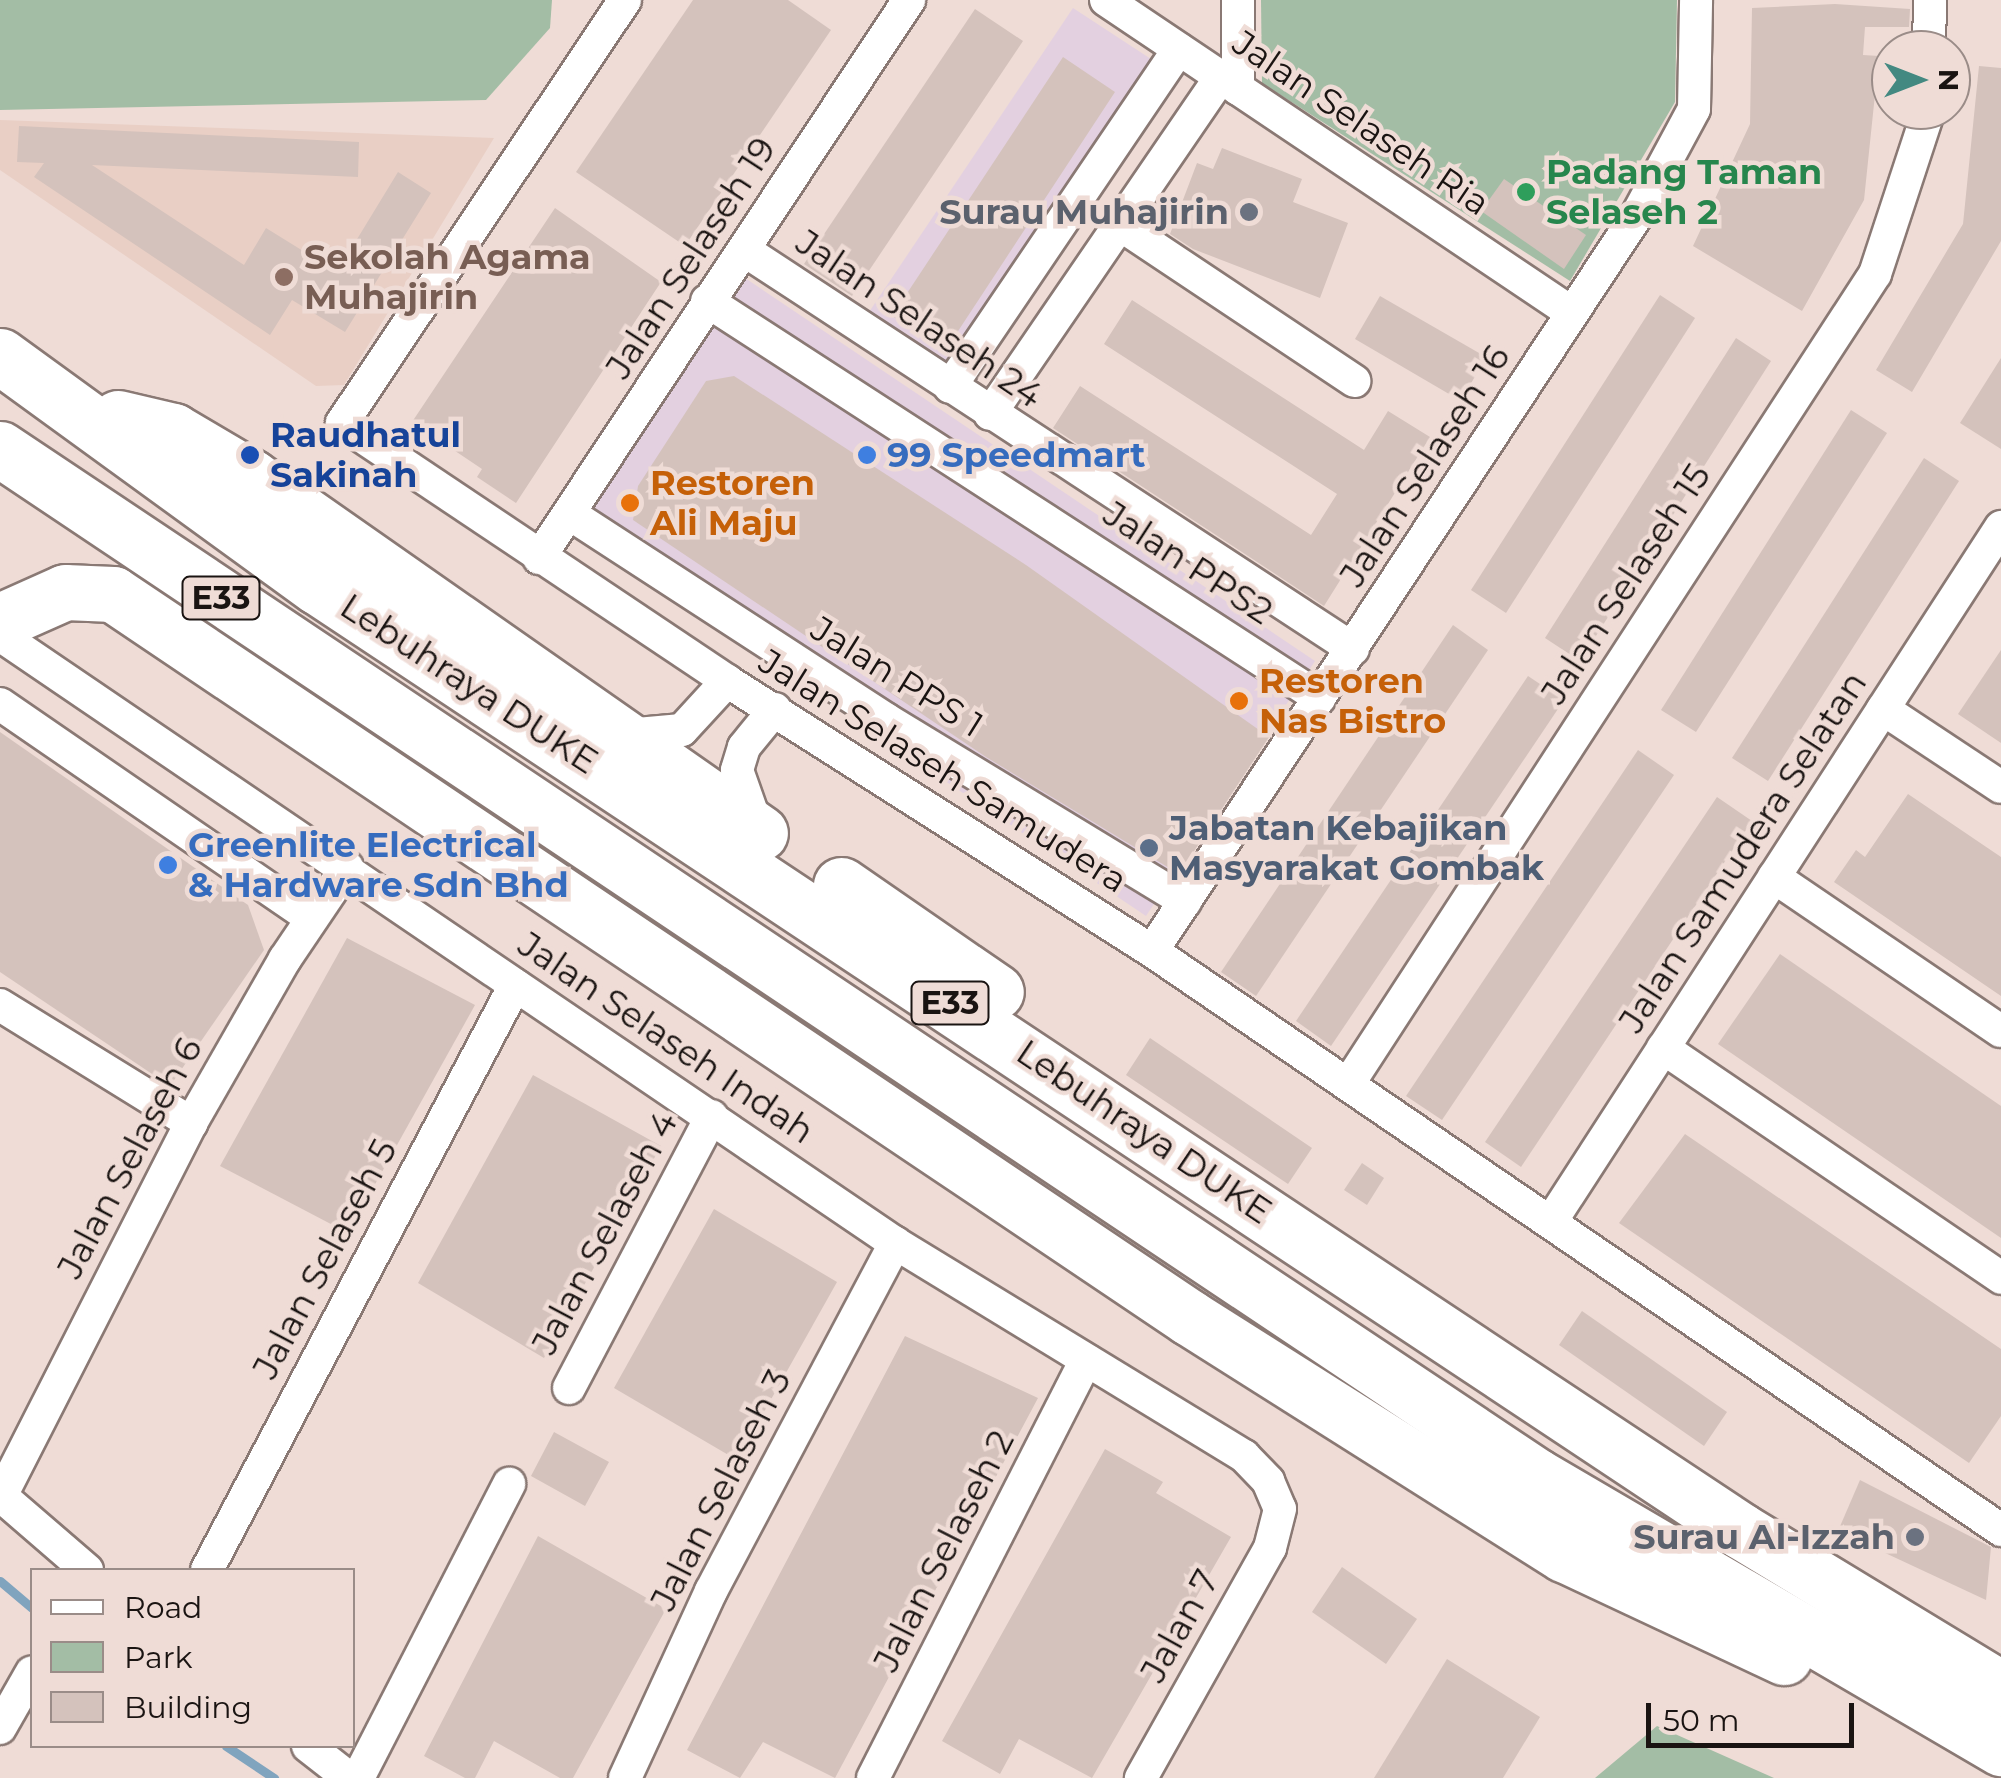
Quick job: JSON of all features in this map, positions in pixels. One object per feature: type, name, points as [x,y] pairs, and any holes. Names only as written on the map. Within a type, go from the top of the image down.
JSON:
[{"type":"highway","name":"Lebuhraya DUKE","points":[[0,356],[81,409],[317,586],[1742,1531],[2001,1689]]},
{"type":"highway","points":[[81,409],[173,432],[218,456],[760,833],[930,943],[1370,1283]]},
{"type":"highway","name":"Lebuhraya DUKE","points":[[0,449],[1536,1476],[2001,1748]]},
{"type":"highway","points":[[0,621],[65,592],[113,594],[1158,1296],[1564,1554],[1773,1654],[1871,1673]]},
{"type":"street","name":"Jalan Selaseh Samudera","points":[[625,0],[342,423],[727,681],[1152,951],[1552,1220],[2001,1530]]},
{"type":"street","name":"Jalan Selaseh 19","points":[[540,558],[909,0]]},
{"type":"street","name":"Jalan Selaseh Ria","points":[[1106,0],[1572,313]]},
{"type":"street","points":[[990,414],[1118,224],[1230,83],[1238,0]]},
{"type":"street","name":"Jalan Selaseh 16","points":[[1152,951],[1637,215],[1694,109],[1696,0]]},
{"type":"street","points":[[1929,30],[1930,0]]},
{"type":"street","points":[[950,388],[1179,49]]},
{"type":"street","name":"Jalan Selaseh 15","points":[[1349,1083],[1875,274],[1922,130]]},
{"type":"street","points":[[1118,224],[1354,380]]},
{"type":"street","name":"Jalan Selaseh 24","points":[[744,250],[1352,650]]},
{"type":"street","name":"Jalan PPS2","points":[[707,301],[1320,698]]},
{"type":"street","name":"Jalan PPS 1","points":[[570,514],[887,720],[1185,901]]},
{"type":"street","name":"Jalan Samudera Selatan","points":[[1552,1220],[1998,539]]},
{"type":"street","name":"Jalan Selaseh Indah","points":[[0,634],[895,1243],[1244,1456],[1268,1481],[1280,1509]]},
{"type":"street","points":[[622,734],[682,730],[727,681]]},
{"type":"street","points":[[0,704],[311,918]]},
{"type":"street","points":[[760,833],[737,770],[744,748],[775,708]]},
{"type":"street","points":[[1884,708],[2001,787]]},
{"type":"street","name":"Jalan Selaseh 6","points":[[1,1496],[191,1124],[311,918],[347,867]]},
{"type":"street","points":[[1774,877],[2001,1031]]},
{"type":"street","name":"Jalan Selaseh 5","points":[[208,1568],[515,985]]},
{"type":"street","points":[[0,1005],[191,1124]]},
{"type":"street","points":[[1663,1048],[2001,1278]]},
{"type":"street","name":"Jalan Selaseh 4","points":[[569,1388],[712,1116]]},
{"type":"street","name":"Jalan Selaseh 3","points":[[624,1778],[711,1591],[895,1243]]},
{"type":"street","name":"Jalan Selaseh 2","points":[[873,1778],[1086,1360]]},
{"type":"street","points":[[358,1778],[509,1484]]},
{"type":"street","points":[[1,1496],[85,1568]]},
{"type":"street","name":"Jalan 7","points":[[1141,1778],[1270,1548],[1280,1509]]},
{"type":"street","points":[[0,1728],[30,1676]]},
{"type":"street","points":[[311,1748],[349,1778]]},
{"type":"shaded area","points":[[1073,8],[1154,61],[948,373],[863,321]]},
{"type":"shaded area","name":"Sekolah Agama Muhajirin","points":[[0,120],[494,138],[344,385],[316,386],[0,170]]},
{"type":"shaded area","points":[[745,278],[1315,661],[1146,916],[576,533]]},
{"type":"green space","points":[[0,0],[552,0],[550,28],[486,100],[0,110]]},
{"type":"green space","name":"Padang Taman Selaseh 2","points":[[1261,0],[1677,0],[1675,102],[1570,281],[1262,83]]},
{"type":"green space","points":[[1657,1726],[1774,1778],[1595,1778]]},
{"type":"building","points":[[693,0],[788,0],[831,30],[685,246],[576,172]]},
{"type":"building","points":[[1835,4],[1910,9],[1909,27],[1865,27],[1863,55],[1871,56],[1871,130],[1864,200],[1802,311],[1693,246],[1750,124],[1752,8]]},
{"type":"building","points":[[975,9],[1023,41],[852,296],[804,264]]},
{"type":"building","points":[[1063,57],[1115,92],[945,351],[892,316]]},
{"type":"building","points":[[1979,66],[2001,68],[2001,241],[1912,392],[1876,370],[1963,224]]},
{"type":"building","points":[[19,126],[359,142],[358,177],[92,165],[244,265],[266,228],[337,272],[398,172],[431,193],[345,332],[292,300],[270,335],[34,177],[44,163],[17,162]]},
{"type":"building","name":"Surau Muhajirin","points":[[1222,148],[1302,179],[1293,202],[1348,223],[1320,298],[1193,249],[1170,234],[1197,163],[1213,169]]},
{"type":"building","points":[[1504,179],[1586,235],[1564,269],[1481,211]]},
{"type":"building","points":[[555,208],[661,282],[516,503],[477,477],[482,469],[412,422]]},
{"type":"building","points":[[1660,295],[1695,318],[1506,613],[1471,590]]},
{"type":"building","points":[[1380,296],[1486,357],[1461,401],[1355,339]]},
{"type":"building","points":[[1132,300],[1364,450],[1388,411],[1430,437],[1324,606],[1053,428],[1080,386],[1311,535],[1337,494],[1104,344]]},
{"type":"building","points":[[1736,338],[1771,361],[1580,661],[1545,638]]},
{"type":"building","points":[[2001,358],[2001,449],[1960,423]]},
{"type":"building","points":[[734,376],[1026,565],[1269,737],[1179,874],[986,757],[633,520],[638,486],[706,381]]},
{"type":"building","points":[[1851,410],[1887,433],[1696,732],[1661,710]]},
{"type":"building","points":[[1924,458],[1959,481],[1768,781],[1732,758]]},
{"type":"building","points":[[1453,625],[1488,650],[1256,996],[1221,972]]},
{"type":"building","points":[[2001,650],[2001,743],[1958,714]]},
{"type":"building","points":[[1528,676],[1564,700],[1331,1046],[1296,1021]]},
{"type":"building","points":[[0,732],[248,905],[264,950],[170,1086],[0,972]]},
{"type":"building","points":[[1638,750],[1674,775],[1442,1120],[1406,1096]]},
{"type":"building","points":[[1908,794],[2001,857],[2001,996],[1834,882],[1856,850],[1865,857]]},
{"type":"building","points":[[1717,797],[1752,821],[1521,1167],[1485,1142]]},
{"type":"building","points":[[347,938],[475,1005],[348,1233],[220,1166]]},
{"type":"building","points":[[1780,954],[2001,1106],[2001,1238],[1718,1044]]},
{"type":"building","points":[[1150,1038],[1312,1148],[1288,1184],[1126,1075]]},
{"type":"building","points":[[533,1075],[661,1146],[544,1358],[418,1283]]},
{"type":"building","points":[[1685,1134],[2001,1349],[2001,1416],[1969,1463],[1619,1223]]},
{"type":"building","points":[[1362,1163],[1384,1178],[1367,1205],[1344,1190]]},
{"type":"building","points":[[714,1209],[837,1282],[737,1460],[614,1388]]},
{"type":"building","points":[[1582,1311],[1727,1412],[1704,1446],[1559,1345]]},
{"type":"building","points":[[905,1336],[1038,1398],[835,1778],[763,1742],[740,1778],[687,1750]]},
{"type":"building","points":[[554,1432],[609,1462],[585,1506],[531,1476]]},
{"type":"building","points":[[1105,1449],[1163,1482],[1156,1493],[1231,1537],[1092,1778],[1019,1739],[1000,1774],[942,1741]]},
{"type":"building","name":"Surau Al-Izzah","points":[[1860,1480],[1991,1547],[1986,1600],[1838,1531]]},
{"type":"building","points":[[538,1536],[666,1609],[573,1778],[560,1778],[494,1741],[475,1778],[465,1778],[424,1756]]},
{"type":"building","points":[[1342,1567],[1417,1619],[1386,1664],[1312,1612]]},
{"type":"building","points":[[1447,1659],[1540,1717],[1503,1778],[1374,1778]]},
{"type":"waterway","points":[[0,1581],[30,1606]]},
{"type":"waterway","points":[[229,1748],[274,1778]]},
{"type":"place","name":"Padang Taman Selaseh 2","points":[[1526,192]]},
{"type":"place","name":"Surau Muhajirin","points":[[1249,212]]},
{"type":"place","name":"Sekolah Agama Muhajirin","points":[[284,277]]},
{"type":"place","name":"Raudhatul Sakinah","points":[[250,455]]},
{"type":"place","name":"99 Speedmart","points":[[867,455]]},
{"type":"place","name":"Restoren Ali Maju","points":[[630,503]]},
{"type":"place","name":"Restoren Nas Bistro","points":[[1239,701]]},
{"type":"place","name":"Jabatan Kebajikan Masyarakat Gombak","points":[[1149,848]]},
{"type":"place","name":"Greenlite Electrical & Hardware Sdn Bhd","points":[[168,865]]},
{"type":"place","name":"Surau Al-Izzah","points":[[1915,1537]]}]
